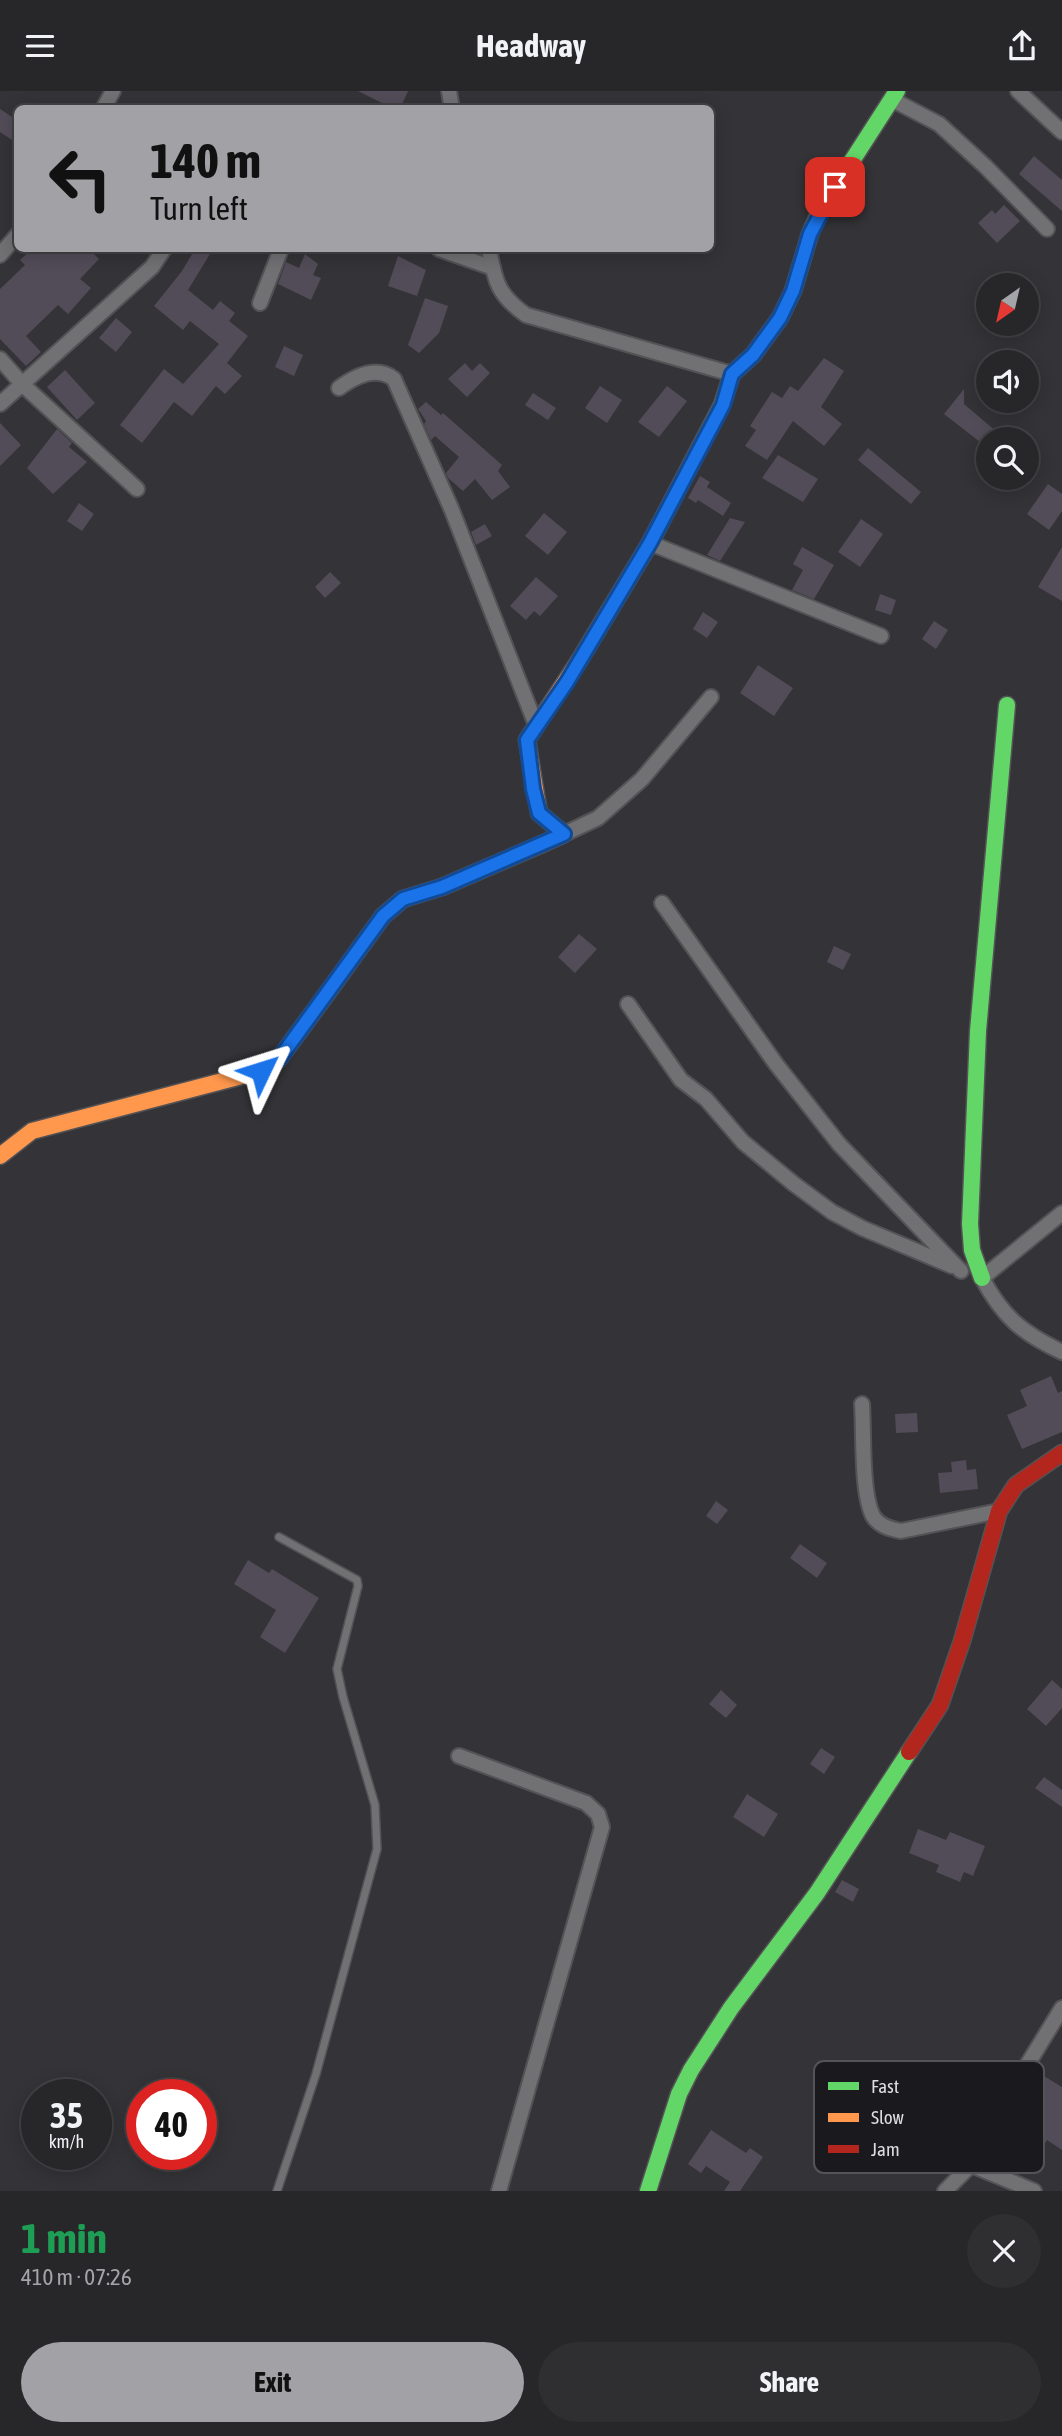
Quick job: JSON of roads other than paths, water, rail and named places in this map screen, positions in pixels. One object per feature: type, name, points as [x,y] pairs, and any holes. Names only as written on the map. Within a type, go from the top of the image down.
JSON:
[{"type":"street","points":[[1018,91],[1062,132]]},
{"type":"street","points":[[564,834],[539,813],[527,740],[567,682],[650,543],[723,405],[732,374],[753,355],[780,318],[793,291],[810,234],[821,209],[895,96],[939,124],[1047,229]]},
{"type":"street","points":[[0,254],[14,238]]},
{"type":"street","points":[[0,404],[152,267],[162,252]]},
{"type":"street","points":[[260,303],[280,252]]},
{"type":"street","points":[[448,252],[493,268]]},
{"type":"street","points":[[490,252],[497,287],[509,303],[526,315],[732,374]]},
{"type":"street","points":[[0,359],[23,385],[136,489]]},
{"type":"street","points":[[339,389],[354,377],[380,372],[394,379],[451,508],[536,725]]},
{"type":"street","points":[[650,543],[881,636]]},
{"type":"street","points":[[0,1156],[32,1131],[261,1071],[279,1059],[383,916],[403,899],[442,887],[598,818],[642,779],[710,697]]},
{"type":"street","points":[[1007,705],[978,1031],[970,1224],[972,1250],[982,1278],[995,1302],[1015,1325],[1062,1352]]},
{"type":"street","points":[[662,903],[776,1064],[839,1144],[961,1271]]},
{"type":"street","points":[[628,1004],[681,1080],[706,1099],[743,1142],[794,1184],[831,1212],[862,1228],[982,1278]]},
{"type":"street","points":[[982,1278],[1062,1213]]},
{"type":"street","points":[[862,1404],[867,1497],[874,1517],[887,1529],[901,1531],[999,1511]]},
{"type":"street","points":[[648,2191],[679,2094],[691,2070],[731,2008],[817,1893],[940,1705],[962,1641],[999,1511],[1016,1485],[1062,1453]]},
{"type":"street","points":[[459,1756],[586,1803],[598,1814],[602,1827],[499,2191]]},
{"type":"street","points":[[1030,2061],[1062,2008]]},
{"type":"street","points":[[945,2191],[963,2173]]},
{"type":"street","points":[[990,2173],[1034,2191]]},
{"type":"lane","points":[[277,2191],[316,2074],[377,1849],[376,1805],[337,1669],[358,1587],[357,1580],[279,1537]]}]
